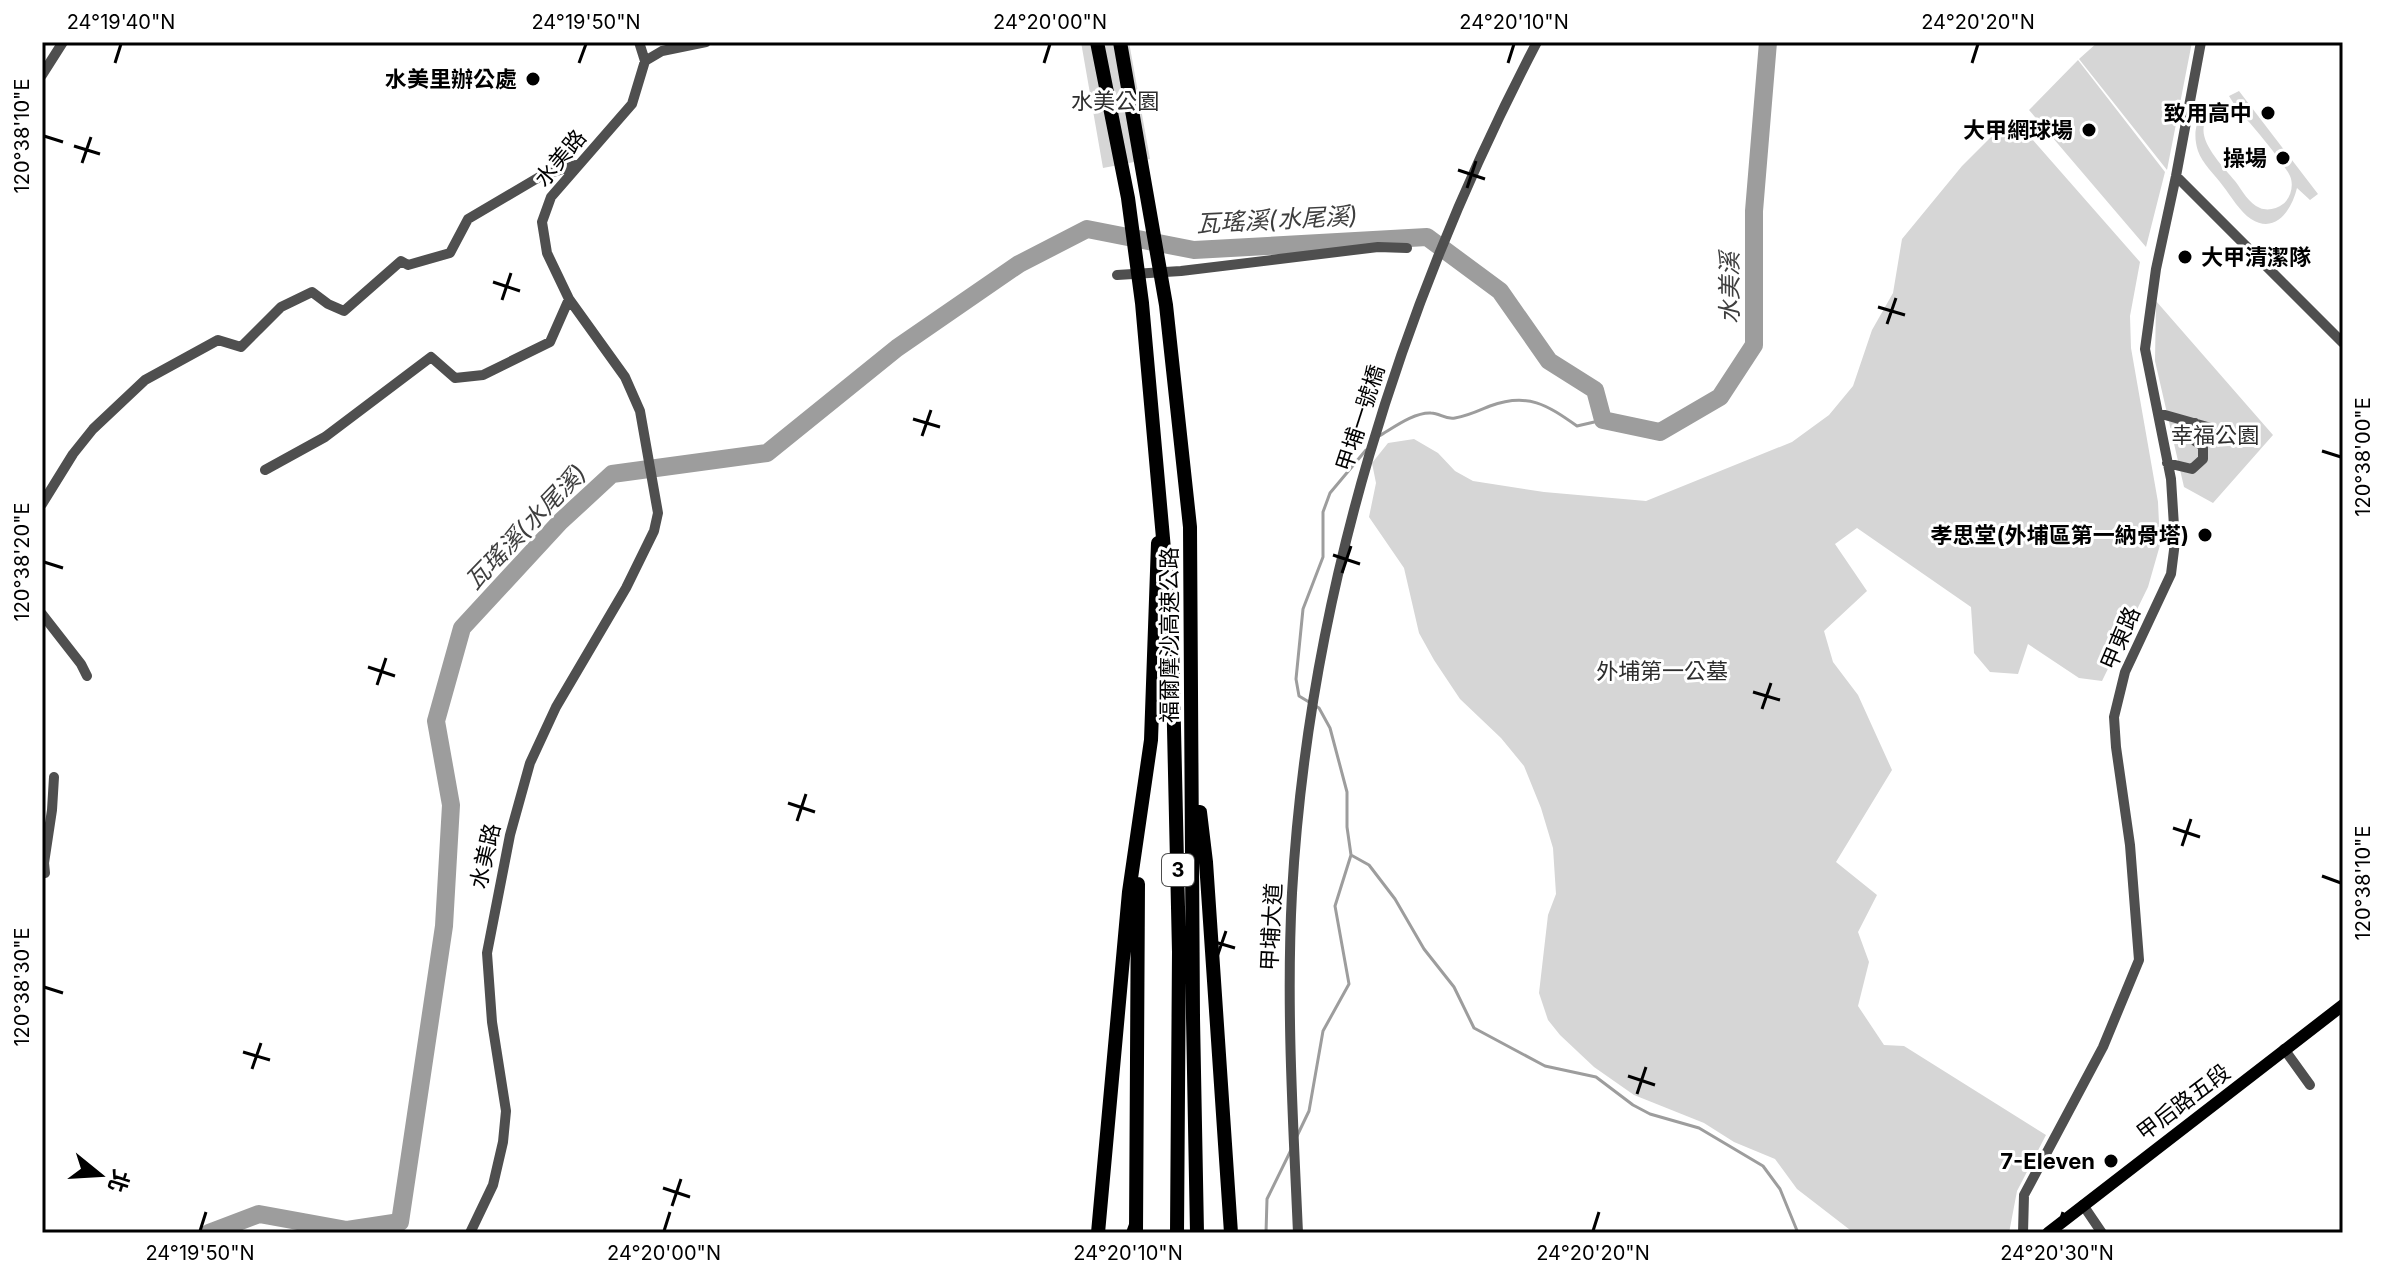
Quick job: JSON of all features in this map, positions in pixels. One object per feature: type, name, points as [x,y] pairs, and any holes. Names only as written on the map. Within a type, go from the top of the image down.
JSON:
[{"type":"highway","name":"福爾摩沙高速公路","points":[[1097,42],[1128,198],[1142,303],[1172,639],[1177,797],[1177,1233]]},
{"type":"highway","name":"福爾摩沙高速公路","points":[[1120,42],[1166,305],[1190,527],[1197,1233]]},
{"type":"highway","points":[[1098,1233],[1137,824],[1151,740],[1155,569],[1162,507]]},
{"type":"highway","points":[[1192,740],[1206,862],[1231,1233]]},
{"type":"highway","points":[[1136,1233],[1137,824]]},
{"type":"main road","name":"甲后路五段","points":[[2048,1233],[2343,1005]]},
{"type":"street","points":[[42,75],[63,42]]},
{"type":"street","points":[[639,42],[645,61],[662,51],[706,42]]},
{"type":"street","name":"甲埔一號橋","points":[[1328,626],[1359,490],[1404,347],[1484,148],[1537,42]]},
{"type":"street","name":"甲東路","points":[[2023,1233],[2024,1195],[2103,1047],[2139,960],[2130,845],[2114,717],[2125,672],[2175,560],[2175,523],[2167,463],[2145,349],[2156,269],[2201,42]]},
{"type":"street","name":"水美路","points":[[470,1233],[493,1185],[503,1142],[506,1111],[492,1022],[487,953],[510,835],[530,763],[556,707],[626,588],[654,531],[658,513],[640,411],[625,377],[569,299],[547,253],[542,222],[551,197],[632,104],[645,61]]},
{"type":"street","points":[[42,504],[73,454],[93,429],[145,380],[218,340],[241,347],[281,307],[312,292],[344,311],[401,261],[408,265],[450,253],[468,219],[541,176],[577,165]]},
{"type":"street","points":[[2176,176],[2343,343]]},
{"type":"street","points":[[1117,275],[1181,271],[1378,247],[1407,248]]},
{"type":"street","points":[[265,470],[325,437],[431,357],[455,378],[483,375],[550,342],[569,299]]},
{"type":"street","points":[[2158,413],[2211,428]]},
{"type":"street","points":[[2167,463],[2192,469],[2203,459],[2203,446],[2195,441],[2195,423]]},
{"type":"street","points":[[42,614],[74,654],[87,676]]},
{"type":"street","name":"甲埔大道","points":[[1298,1233],[1288,1001],[1292,891],[1311,723],[1328,626]]},
{"type":"street","points":[[45,873],[54,777]]},
{"type":"street","points":[[2284,1049],[2310,1085]]},
{"type":"street","points":[[2083,1205],[2102,1233]]},
{"type":"green space","name":"水美公園","points":[[1081,42],[1129,42],[1150,159],[1103,168]]},
{"type":"green space","points":[[2098,42],[2192,42],[2167,170],[2079,59]]},
{"type":"green space","points":[[2078,60],[2165,172],[2146,247],[2029,110]]},
{"type":"green space","name":"操場","points":[[2239,91],[2318,194],[2310,200],[2297,188],[2287,211],[2275,222],[2260,223],[2247,216],[2198,151],[2196,132],[2201,116],[2214,107],[2234,104],[2229,96]],"holes":[[[2223,109],[2241,114],[2287,171],[2292,183],[2291,191],[2281,206],[2266,209],[2252,203],[2207,144],[2204,124]]]},
{"type":"green space","name":"外埔第一公墓","points":[[2000,128],[2024,130],[2140,262],[2130,316],[2131,348],[2158,502],[2160,545],[2148,587],[2102,681],[2079,678],[2028,644],[2018,674],[1990,672],[1974,653],[1971,607],[1857,528],[1835,544],[1867,591],[1824,631],[1833,662],[1858,695],[1892,770],[1836,862],[1877,895],[1858,932],[1869,962],[1858,1006],[1884,1045],[1904,1046],[2046,1135],[2017,1191],[2009,1233],[1854,1233],[1797,1189],[1775,1159],[1734,1142],[1704,1123],[1634,1095],[1594,1067],[1548,1020],[1539,993],[1548,915],[1556,894],[1553,848],[1541,808],[1524,766],[1501,738],[1460,699],[1419,633],[1404,568],[1369,517],[1376,483],[1372,463],[1388,443],[1414,439],[1438,453],[1455,471],[1473,481],[1544,492],[1646,501],[1792,442],[1829,415],[1853,386],[1872,330],[1893,293],[1902,239],[1962,166]]},
{"type":"green space","name":"幸福公園","points":[[2156,301],[2273,435],[2213,503],[2184,487],[2155,361]]},
{"type":"waterway","name":"瓦瑤溪(水尾溪)","points":[[209,1233],[259,1214],[347,1230],[400,1222],[444,926],[451,805],[436,721],[462,628],[560,522],[612,474],[767,453],[897,348],[1019,264],[1087,229],[1194,250],[1427,237],[1500,291],[1549,361],[1595,390],[1603,420],[1660,432],[1720,397],[1754,345],[1754,211],[1768,42]]},
{"type":"waterway","points":[[1379,436],[1424,413],[1455,418],[1515,400],[1546,407],[1577,426],[1603,420]]},
{"type":"waterway","points":[[1297,1136],[1309,1111],[1323,1031],[1349,984],[1335,906],[1351,855],[1347,792],[1330,728],[1319,708],[1299,696],[1296,679],[1303,609],[1323,557],[1323,512],[1330,493],[1366,450]]},
{"type":"waterway","points":[[1351,855],[1369,865],[1395,899],[1424,949],[1454,987],[1474,1028],[1545,1066],[1596,1077],[1633,1105],[1650,1114],[1699,1128],[1763,1166],[1780,1189],[1798,1233]]},
{"type":"waterway","points":[[1266,1233],[1267,1199],[1291,1150]]},
{"type":"place","name":"水美里辦公處","points":[[533,79]]},
{"type":"place","name":"致用高中","points":[[2268,113]]},
{"type":"place","name":"大甲網球場","points":[[2089,130]]},
{"type":"place","name":"操場","points":[[2283,158]]},
{"type":"place","name":"大甲清潔隊","points":[[2185,257]]},
{"type":"place","name":"孝思堂(外埔區第一納骨塔)","points":[[2205,535]]},
{"type":"place","name":"7-Eleven","points":[[2111,1161]]},
{"type":"water label","name":"水美溪","points":[[1730,288]]}]
